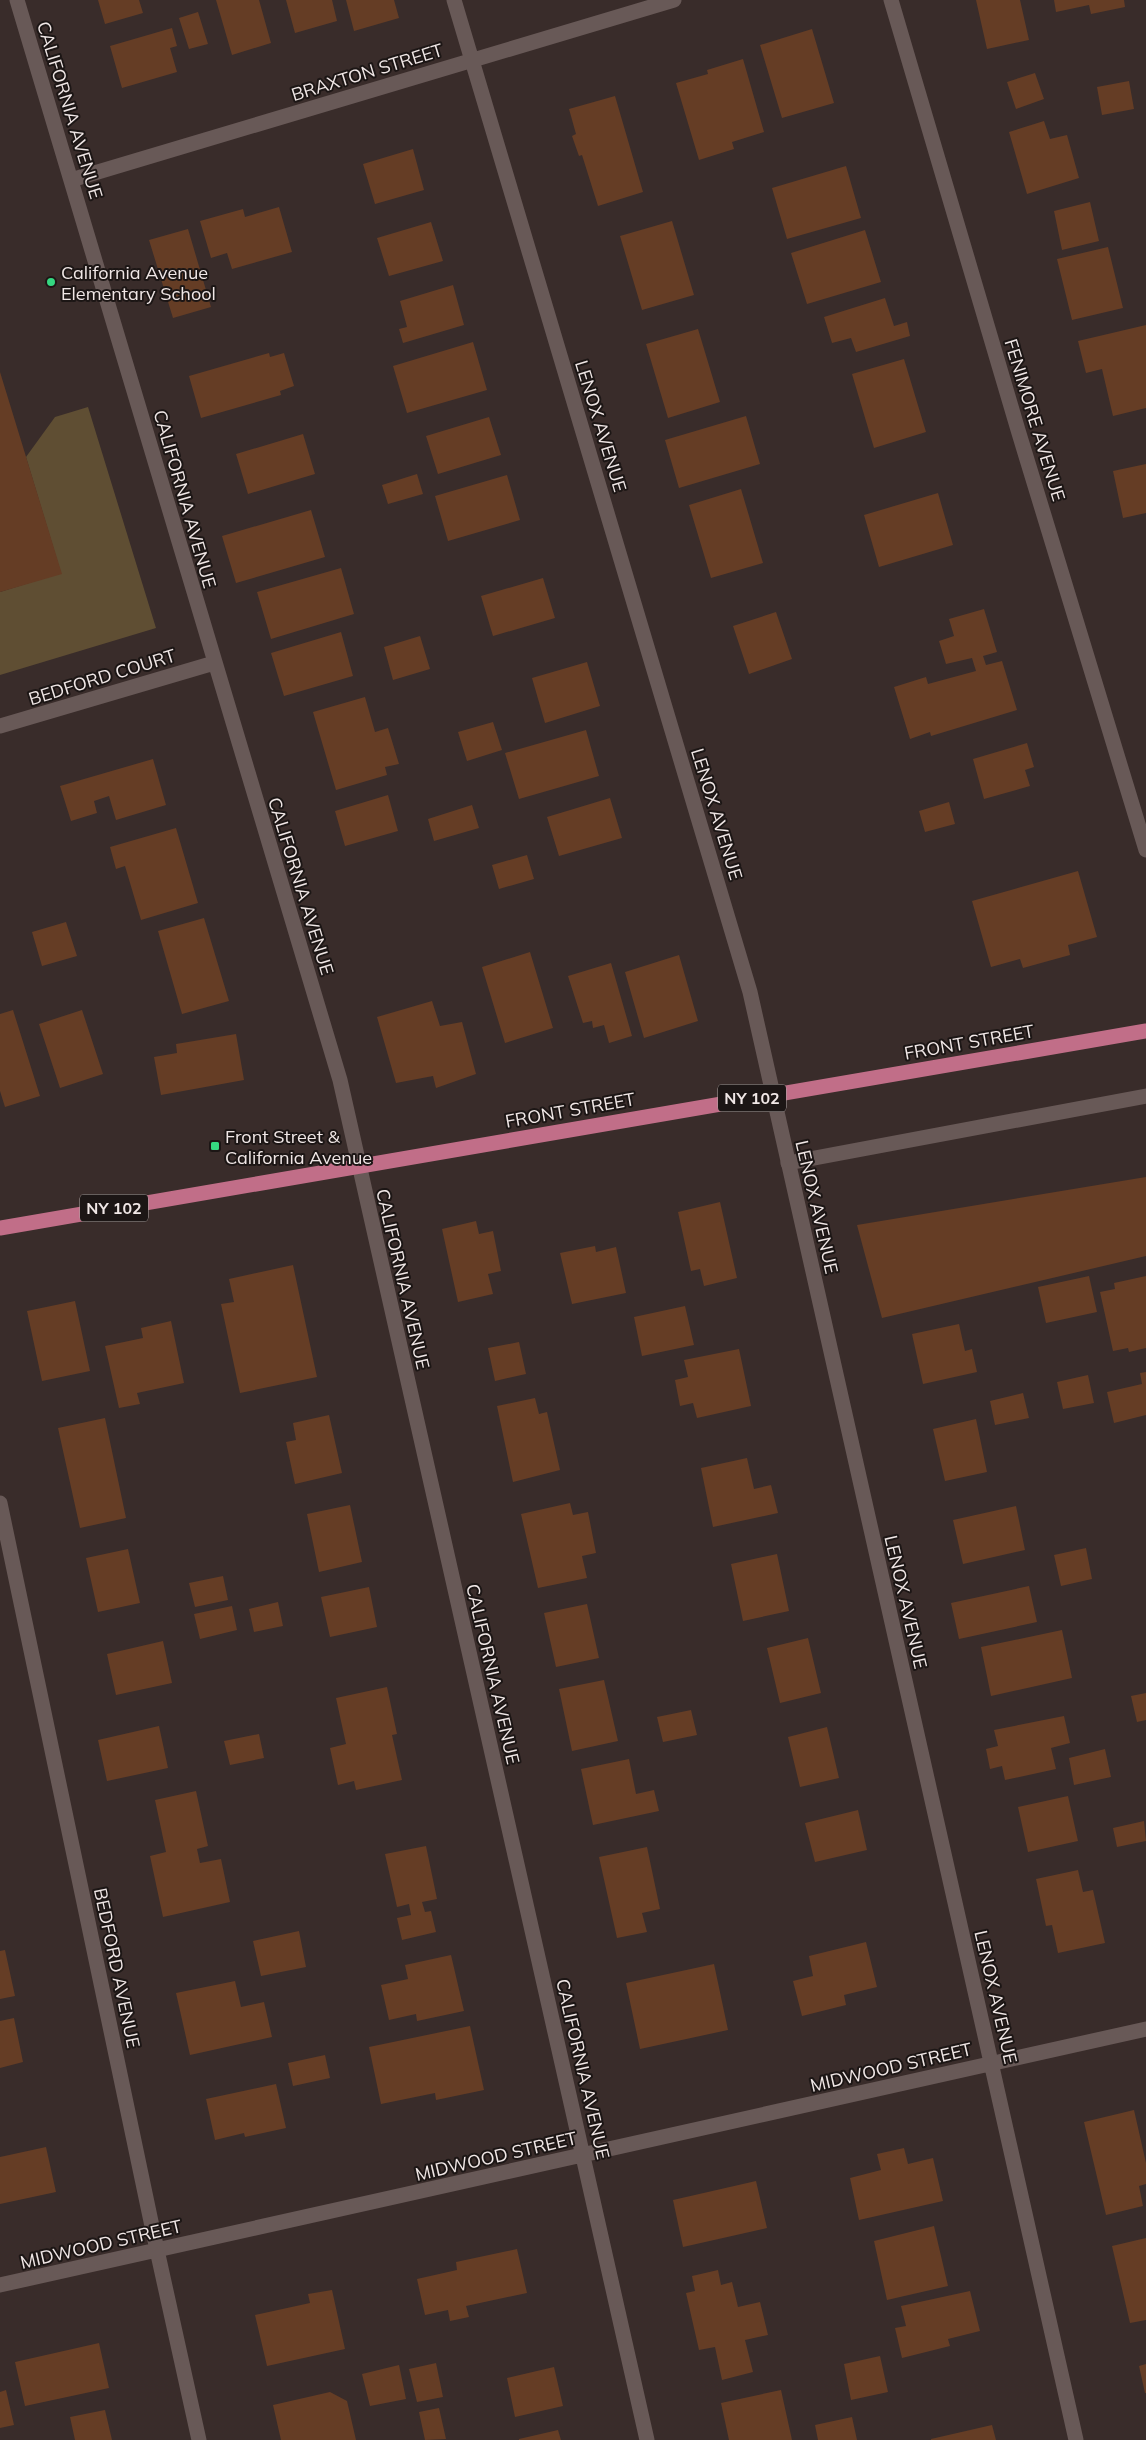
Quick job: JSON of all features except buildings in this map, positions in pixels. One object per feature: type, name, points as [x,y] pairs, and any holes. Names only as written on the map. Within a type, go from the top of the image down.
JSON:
[{"type":"main road","name":"FRONT STREET","points":[[0,1228],[1146,1031]]},
{"type":"street","name":"CALIFORNIA AVENUE","points":[[17,0],[340,1080],[646,2440]]},
{"type":"street","name":"LENOX AVENUE","points":[[454,0],[750,992],[1076,2440]]},
{"type":"street","name":"BRAXTON STREET","points":[[71,180],[674,0]]},
{"type":"street","name":"FENIMORE AVENUE","points":[[891,0],[1015,420],[1146,850]]},
{"type":"street","name":"BEDFORD COURT","points":[[0,726],[214,663]]},
{"type":"street","points":[[788,1163],[1146,1096]]},
{"type":"street","name":"BEDFORD AVENUE","points":[[0,1503],[157,2250],[199,2440]]},
{"type":"street","name":"MIDWOOD STREET","points":[[0,2285],[1146,2029]]},
{"type":"shaded area","points":[[88,407],[156,628],[0,675],[0,592],[61,573],[26,457],[55,417]]},
{"type":"place","name":"California Avenue Elementary School","points":[[51,282]]},
{"type":"place","name":"Front Street & California Avenue","points":[[215,1146]]}]
